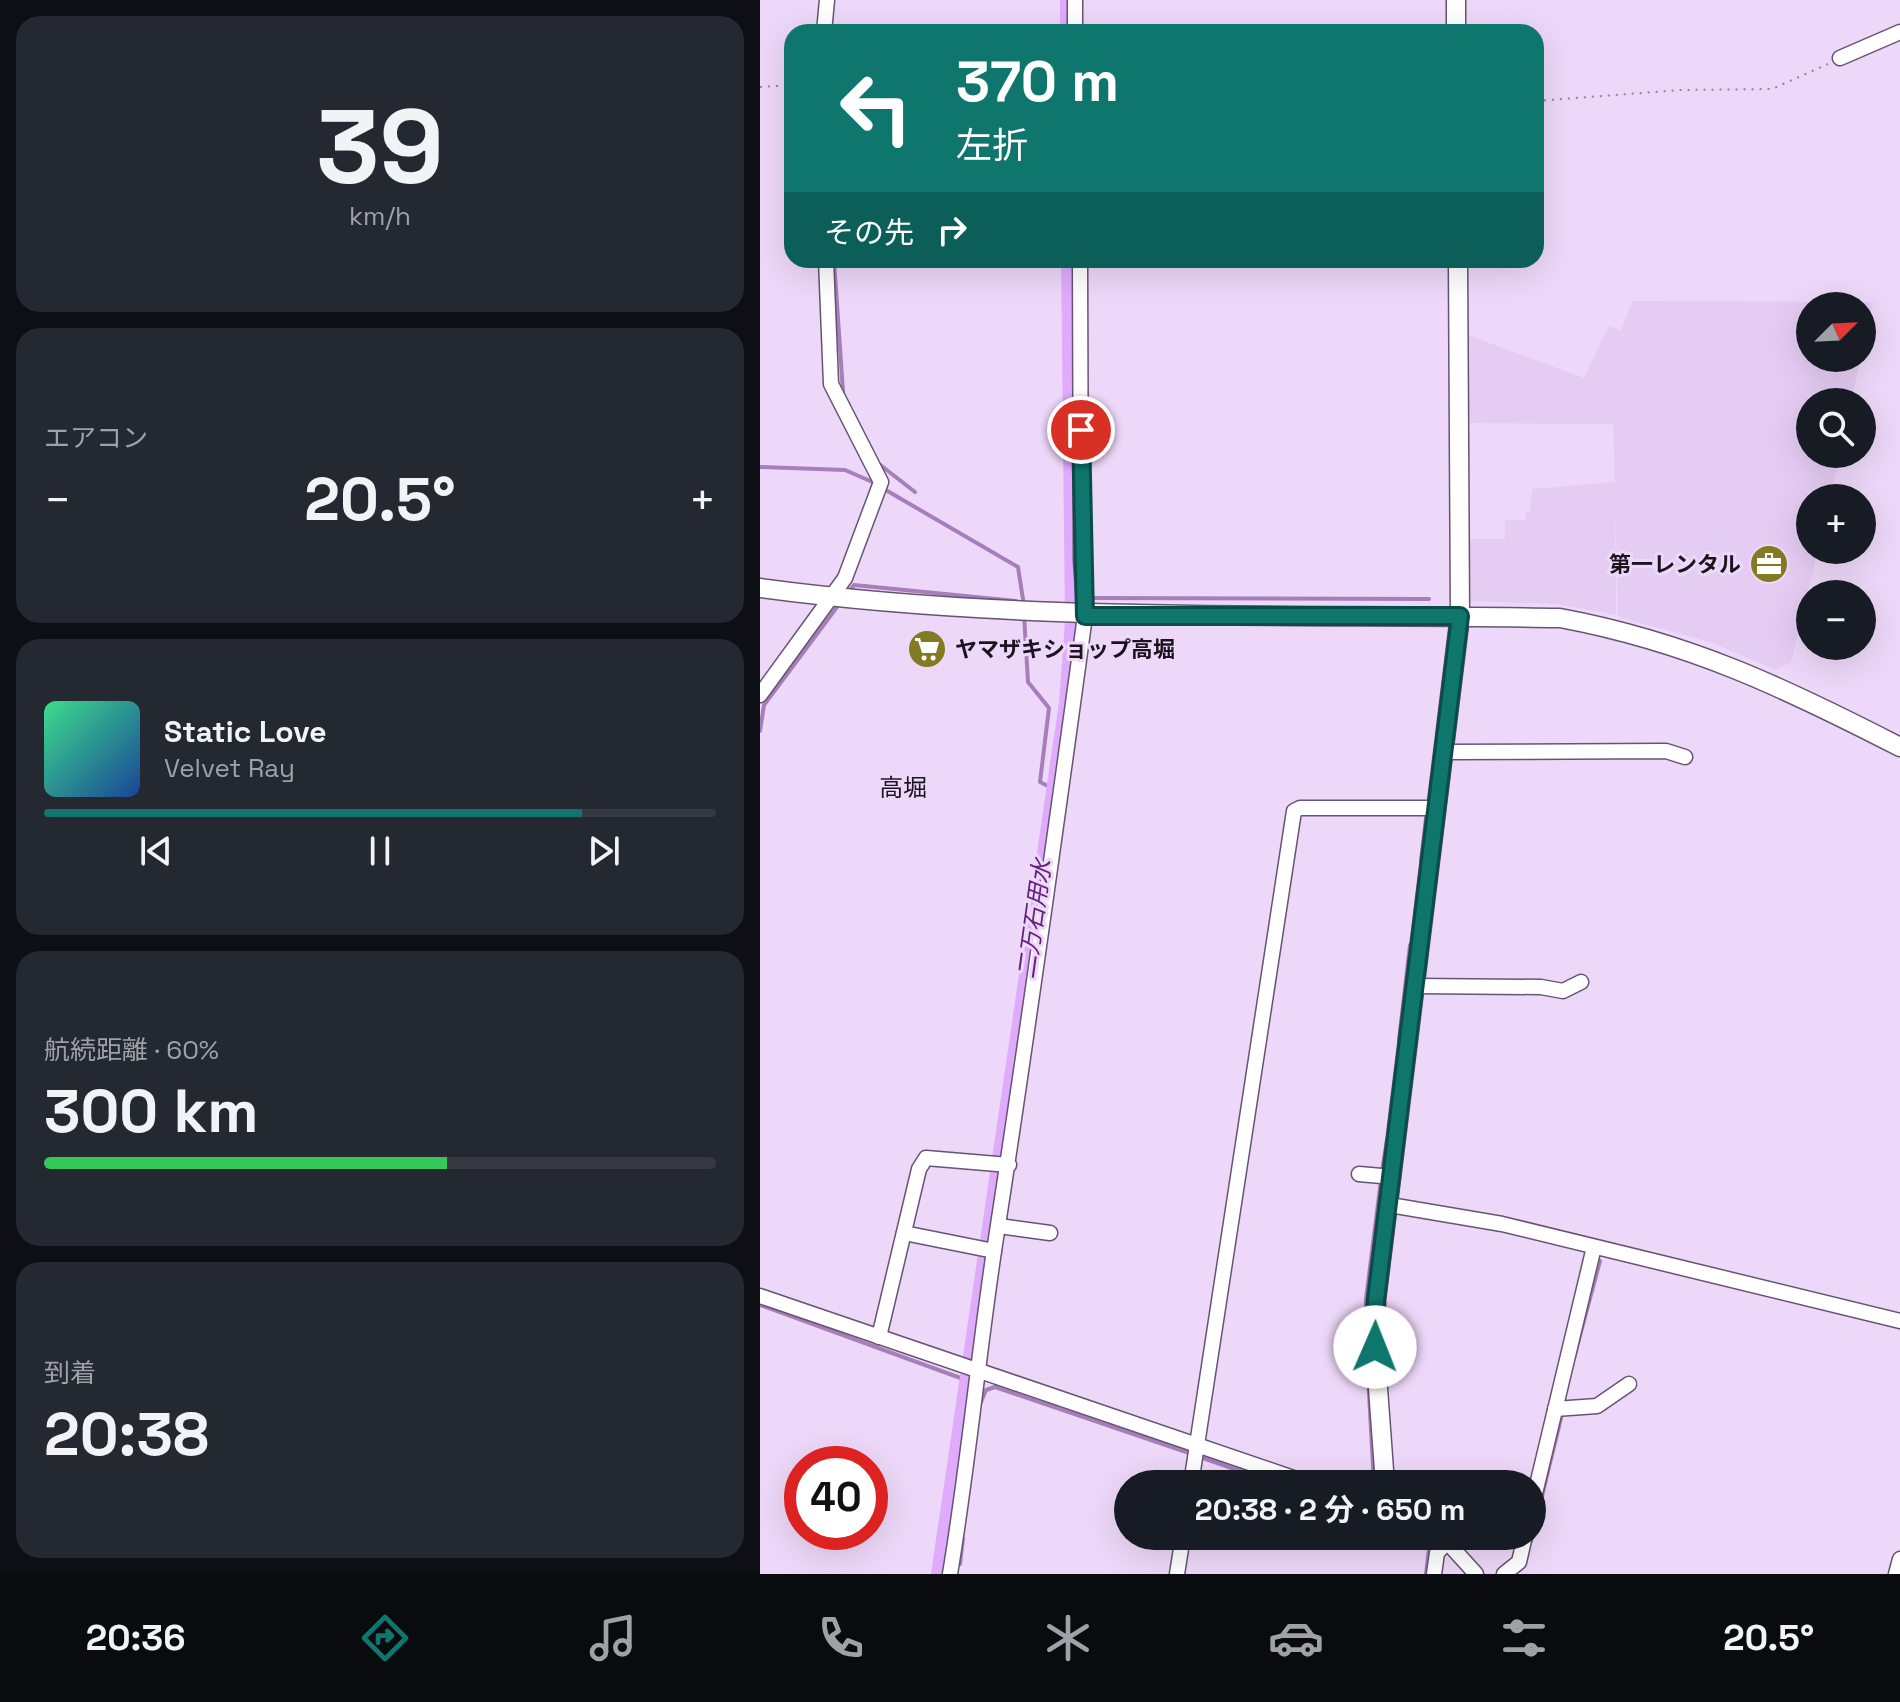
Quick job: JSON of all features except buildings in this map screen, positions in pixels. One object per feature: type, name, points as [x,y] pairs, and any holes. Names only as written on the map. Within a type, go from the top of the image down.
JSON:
[{"type":"street","points":[[825,24],[827,0]]},
{"type":"street","points":[[1075,0],[1075,24]]},
{"type":"street","points":[[1456,0],[1456,24]]},
{"type":"street","points":[[1840,58],[1900,32]]},
{"type":"street","points":[[760,695],[845,578],[881,482],[831,384],[826,268]]},
{"type":"street","points":[[950,1574],[1085,616],[1081,561],[1080,268]]},
{"type":"street","points":[[1384,1470],[1375,1347],[1376,1300],[1460,616],[1458,268]]},
{"type":"street","points":[[760,588],[828,598],[1085,616],[1560,618],[1664,641],[1786,689],[1900,747]]},
{"type":"street","points":[[1444,752],[1666,751],[1685,757]]},
{"type":"street","points":[[1193,1470],[1294,811],[1300,808],[1437,808]]},
{"type":"street","points":[[1416,986],[1541,987],[1563,991],[1581,982]]},
{"type":"street","points":[[879,1337],[919,1169],[926,1158],[1009,1165]]},
{"type":"street","points":[[1359,1174],[1393,1177]]},
{"type":"street","points":[[1390,1205],[1502,1224],[1900,1321]]},
{"type":"street","points":[[999,1226],[1050,1233]]},
{"type":"street","points":[[904,1233],[994,1251]]},
{"type":"street","points":[[1541,1470],[1594,1247]]},
{"type":"street","points":[[760,1296],[1267,1470]]},
{"type":"street","points":[[1555,1409],[1597,1406],[1629,1384]]},
{"type":"street","points":[[1177,1574],[1181,1550]]},
{"type":"street","points":[[1434,1574],[1438,1550]]},
{"type":"street","points":[[1452,1550],[1476,1574]]},
{"type":"street","points":[[1504,1574],[1519,1562],[1522,1550]]},
{"type":"street","points":[[1896,1574],[1900,1559]]},
{"type":"path","points":[[1544,100],[1681,90],[1772,89],[1840,58]]},
{"type":"path","points":[[760,87],[784,86]]},
{"type":"shaded area","points":[[1632,301],[1796,302],[1796,372],[1858,372],[1854,388],[1796,388],[1796,468],[1837,468],[1833,484],[1796,484],[1796,564],[1815,564],[1811,580],[1796,580],[1796,641],[1791,662],[1776,670],[1710,642],[1618,617],[1615,498],[1616,615],[1556,604],[1467,601],[1464,539],[1505,539],[1505,520],[1525,520],[1526,511],[1530,512],[1532,489],[1615,482],[1613,424],[1467,423],[1465,334],[1584,378],[1609,326],[1621,331]]},
{"type":"waterway","name":"二万石用水","points":[[1067,0],[1067,24]]},
{"type":"waterway","points":[[835,268],[843,392]]},
{"type":"waterway","name":"二万石用水","points":[[938,1574],[1066,703],[1072,621],[1068,268]]},
{"type":"waterway","points":[[879,464],[915,492]]},
{"type":"waterway","points":[[760,467],[845,470],[877,484]]},
{"type":"waterway","points":[[884,489],[1018,567],[1024,606]]},
{"type":"waterway","points":[[848,593],[854,585],[1016,601]]},
{"type":"waterway","points":[[1087,598],[1429,599]]},
{"type":"waterway","points":[[760,731],[764,705],[840,603]]},
{"type":"waterway","points":[[1024,615],[1028,682],[1049,708],[1040,782],[1052,788]]},
{"type":"waterway","points":[[1421,861],[1427,810]]},
{"type":"waterway","points":[[1399,1040],[1410,945]]},
{"type":"waterway","points":[[1382,1171],[1387,1140]]},
{"type":"waterway","points":[[1366,1338],[1366,1299],[1381,1180]]},
{"type":"waterway","points":[[1574,1358],[1600,1261]]},
{"type":"waterway","points":[[760,1305],[966,1380]]},
{"type":"waterway","points":[[1368,1375],[1373,1470]]},
{"type":"waterway","points":[[981,1402],[986,1390],[995,1387],[1192,1454]]},
{"type":"waterway","points":[[1546,1480],[1562,1414]]},
{"type":"waterway","points":[[1200,1457],[1237,1470]]},
{"type":"waterway","points":[[956,1566],[960,1564],[963,1538]]},
{"type":"waterway","points":[[1426,1574],[1429,1550]]},
{"type":"place","name":"第一レンタル","points":[[1769,564]]},
{"type":"place","name":"ヤマザキショップ高堀","points":[[927,649]]},
{"type":"district","name":"高堀","points":[[903,787]]},
{"type":"route","points":[[1081,430],[1081,561],[1085,616],[1460,616],[1376,1300],[1375,1347]]}]
